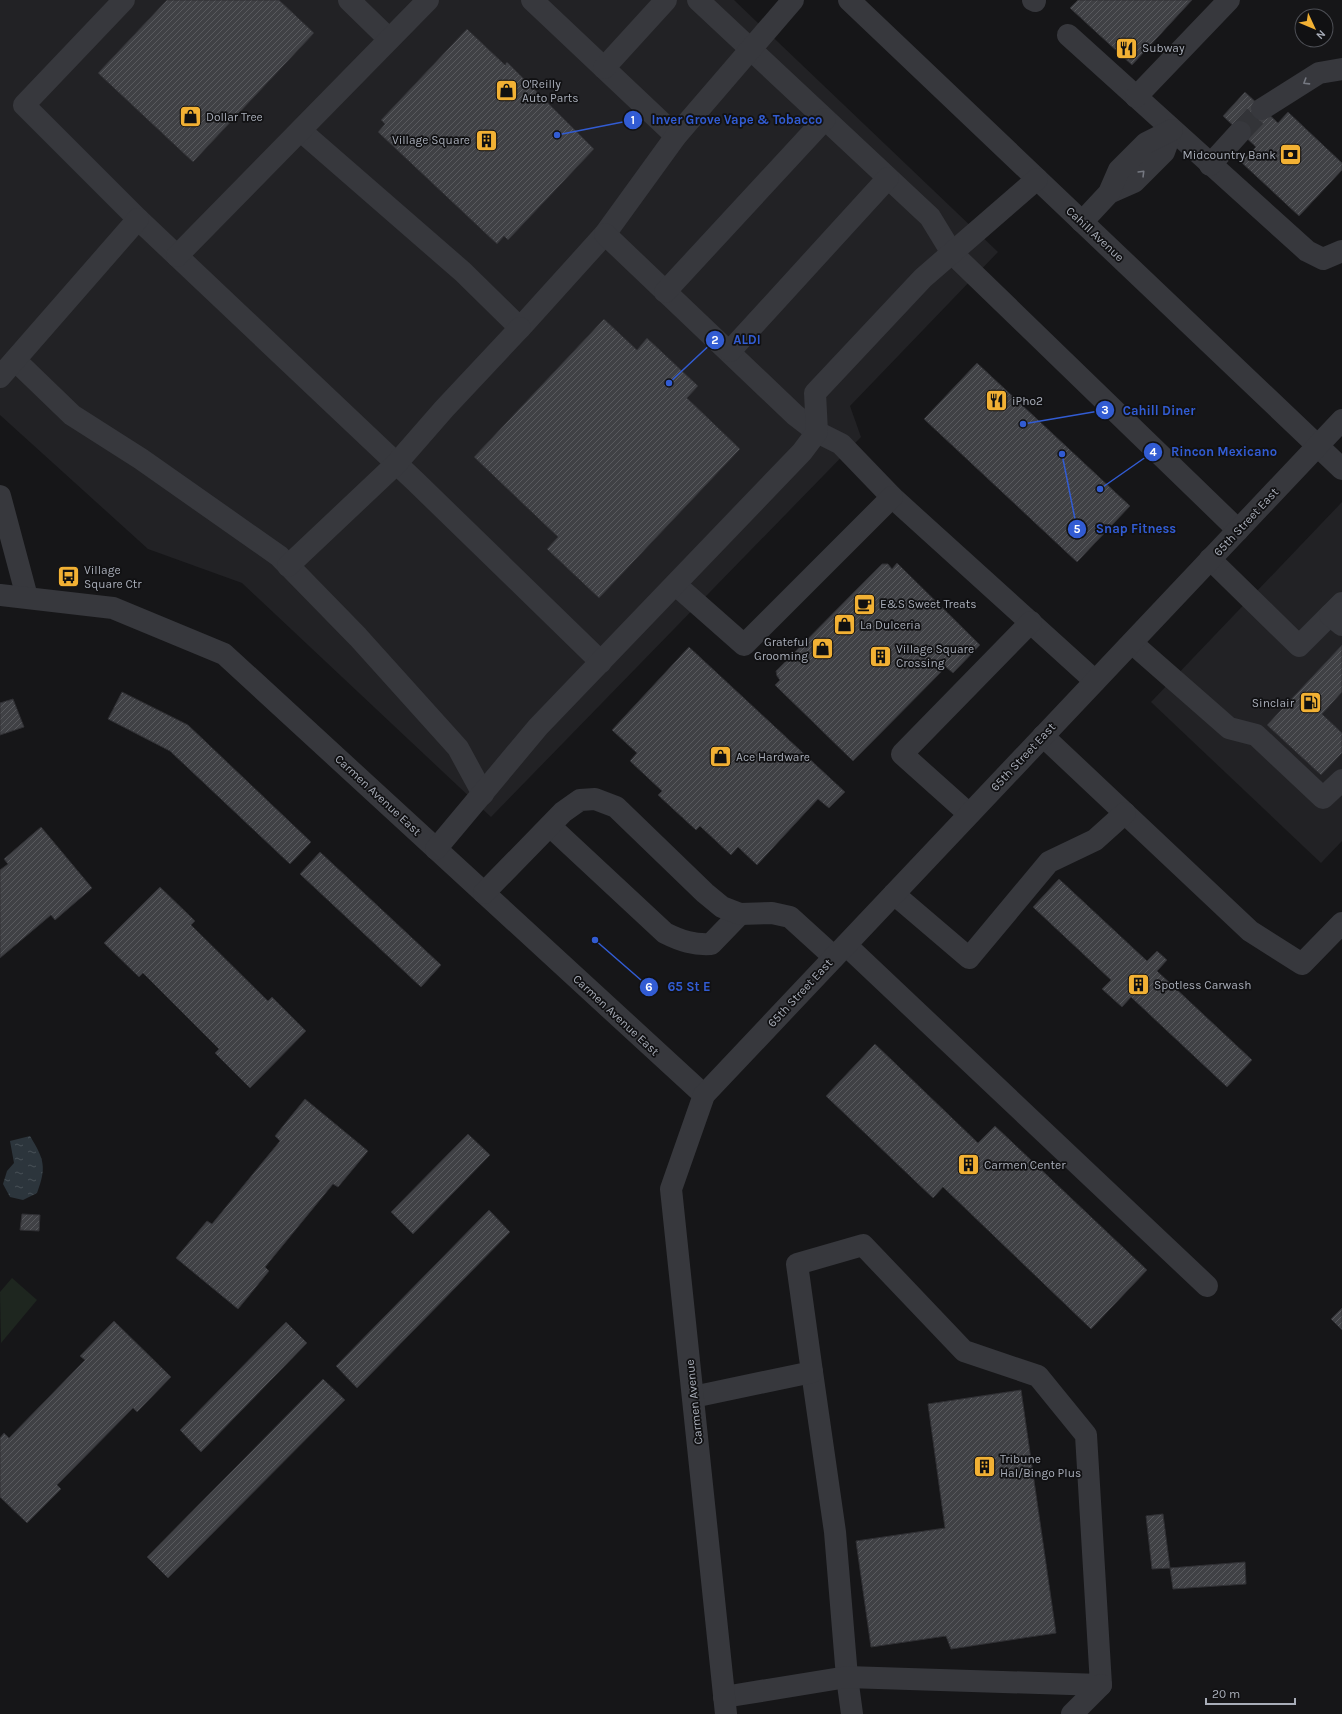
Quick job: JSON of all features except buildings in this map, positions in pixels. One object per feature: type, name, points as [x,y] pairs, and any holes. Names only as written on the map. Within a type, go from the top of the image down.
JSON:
[{"type":"street","points":[[124,0],[24,105],[138,219],[396,464],[601,662]]},
{"type":"street","points":[[349,0],[389,38]]},
{"type":"street","points":[[177,256],[301,131],[389,38],[428,0]]},
{"type":"street","points":[[604,68],[666,0]]},
{"type":"street","points":[[698,0],[930,218],[952,253],[1238,530]]},
{"type":"street","points":[[288,566],[396,464],[444,409],[605,234],[676,136],[793,0]]},
{"type":"street","name":"Cahill Avenue","points":[[849,0],[1342,469]]},
{"type":"street","points":[[1136,97],[1229,0]]},
{"type":"street","points":[[546,5],[604,68],[676,136]]},
{"type":"street","points":[[1068,35],[1210,165],[1308,251],[1323,259],[1342,251]]},
{"type":"street","points":[[1262,109],[1319,73],[1342,69]]},
{"type":"street","points":[[665,292],[825,119]]},
{"type":"street","points":[[1082,222],[1109,193],[1119,170],[1146,142],[1172,130]]},
{"type":"street","points":[[301,131],[463,272],[520,328]]},
{"type":"street","points":[[1210,165],[1240,132]]},
{"type":"street","points":[[730,351],[888,178]]},
{"type":"street","points":[[436,849],[538,727],[676,585],[802,452],[818,432],[815,393],[923,278],[1037,179]]},
{"type":"street","points":[[0,377],[138,219]]},
{"type":"street","points":[[605,234],[665,292],[730,351],[795,415],[818,432],[841,444],[892,497],[1096,681]]},
{"type":"street","points":[[15,360],[72,415],[141,459],[279,556],[358,637],[458,748],[482,794]]},
{"type":"street","name":"65th Street East","points":[[704,1095],[1342,420]]},
{"type":"street","points":[[0,496],[27,597]]},
{"type":"street","points":[[676,585],[744,645],[892,497]]},
{"type":"street","points":[[1210,559],[1299,646],[1338,614]]},
{"type":"street","name":"Carmen Avenue East","points":[[0,595],[113,608],[224,654],[704,1095]]},
{"type":"street","points":[[969,814],[902,754],[1031,622]]},
{"type":"street","points":[[1132,643],[1230,728],[1256,735],[1323,798],[1342,780]]},
{"type":"street","points":[[1043,736],[1250,931],[1302,964],[1342,923]]},
{"type":"street","points":[[484,893],[563,812],[580,800],[595,799],[616,807],[705,893],[722,907],[740,914],[772,913],[790,917],[840,951],[1207,1286]]},
{"type":"street","points":[[894,894],[969,958],[1049,862],[1095,840],[1125,813]]},
{"type":"street","points":[[550,826],[665,933],[683,942],[699,945],[711,944],[740,914]]},
{"type":"street","name":"Carmen Avenue","points":[[704,1095],[672,1189],[725,1706]]},
{"type":"street","points":[[852,1714],[847,1677],[835,1532],[797,1264],[864,1245],[964,1351],[1038,1376],[1086,1435],[1101,1685],[1072,1714]]},
{"type":"street","points":[[693,1397],[812,1372]]},
{"type":"street","points":[[725,1706],[847,1677],[1101,1685]]},
{"type":"shaded area","points":[[0,0],[734,0],[998,252],[850,406],[861,437],[491,817],[242,583],[148,549],[0,415]]},
{"type":"shaded area","points":[[1342,502],[1342,841],[1321,863],[1151,702]]},
{"type":"shaded area","points":[[12,1278],[37,1300],[1,1343],[0,1292]]},
{"type":"water","points":[[30,1136],[41,1157],[43,1170],[37,1193],[23,1200],[10,1197],[3,1184],[7,1171],[14,1163],[10,1141]]},
{"type":"tunnel","points":[[1240,132],[1262,109]]},
{"type":"place","name":"Subway","points":[[1126,48]]},
{"type":"place","name":"O'Reilly Auto Parts","points":[[507,91]]},
{"type":"place","name":"Dollar Tree","points":[[190,117]]},
{"type":"place","name":"Inver Grove Vape & Tobacco","points":[[557,135]]},
{"type":"place","name":"Village Square","points":[[486,140]]},
{"type":"place","name":"Midcountry Bank","points":[[1291,155]]},
{"type":"place","name":"ALDI","points":[[669,383]]},
{"type":"place","name":"iPho2","points":[[996,401]]},
{"type":"place","name":"Cahill Diner","points":[[1023,424]]},
{"type":"place","name":"Snap Fitness","points":[[1062,454]]},
{"type":"place","name":"Rincon Mexicano","points":[[1100,489]]},
{"type":"place","name":"Village Square Ctr","points":[[69,577]]},
{"type":"place","name":"E&S Sweet Treats","points":[[864,604]]},
{"type":"place","name":"La Dulceria","points":[[845,625]]},
{"type":"place","name":"Grateful Grooming","points":[[823,649]]},
{"type":"place","name":"Village Square Crossing","points":[[880,656]]},
{"type":"place","name":"Sinclair","points":[[1310,703]]},
{"type":"place","name":"Ace Hardware","points":[[720,757]]},
{"type":"place","name":"65 St E","points":[[595,940]]},
{"type":"place","name":"Spotless Carwash","points":[[1139,985]]},
{"type":"place","name":"Carmen Center","points":[[968,1165]]},
{"type":"place","name":"Tribune Hal/Bingo Plus","points":[[984,1466]]}]
